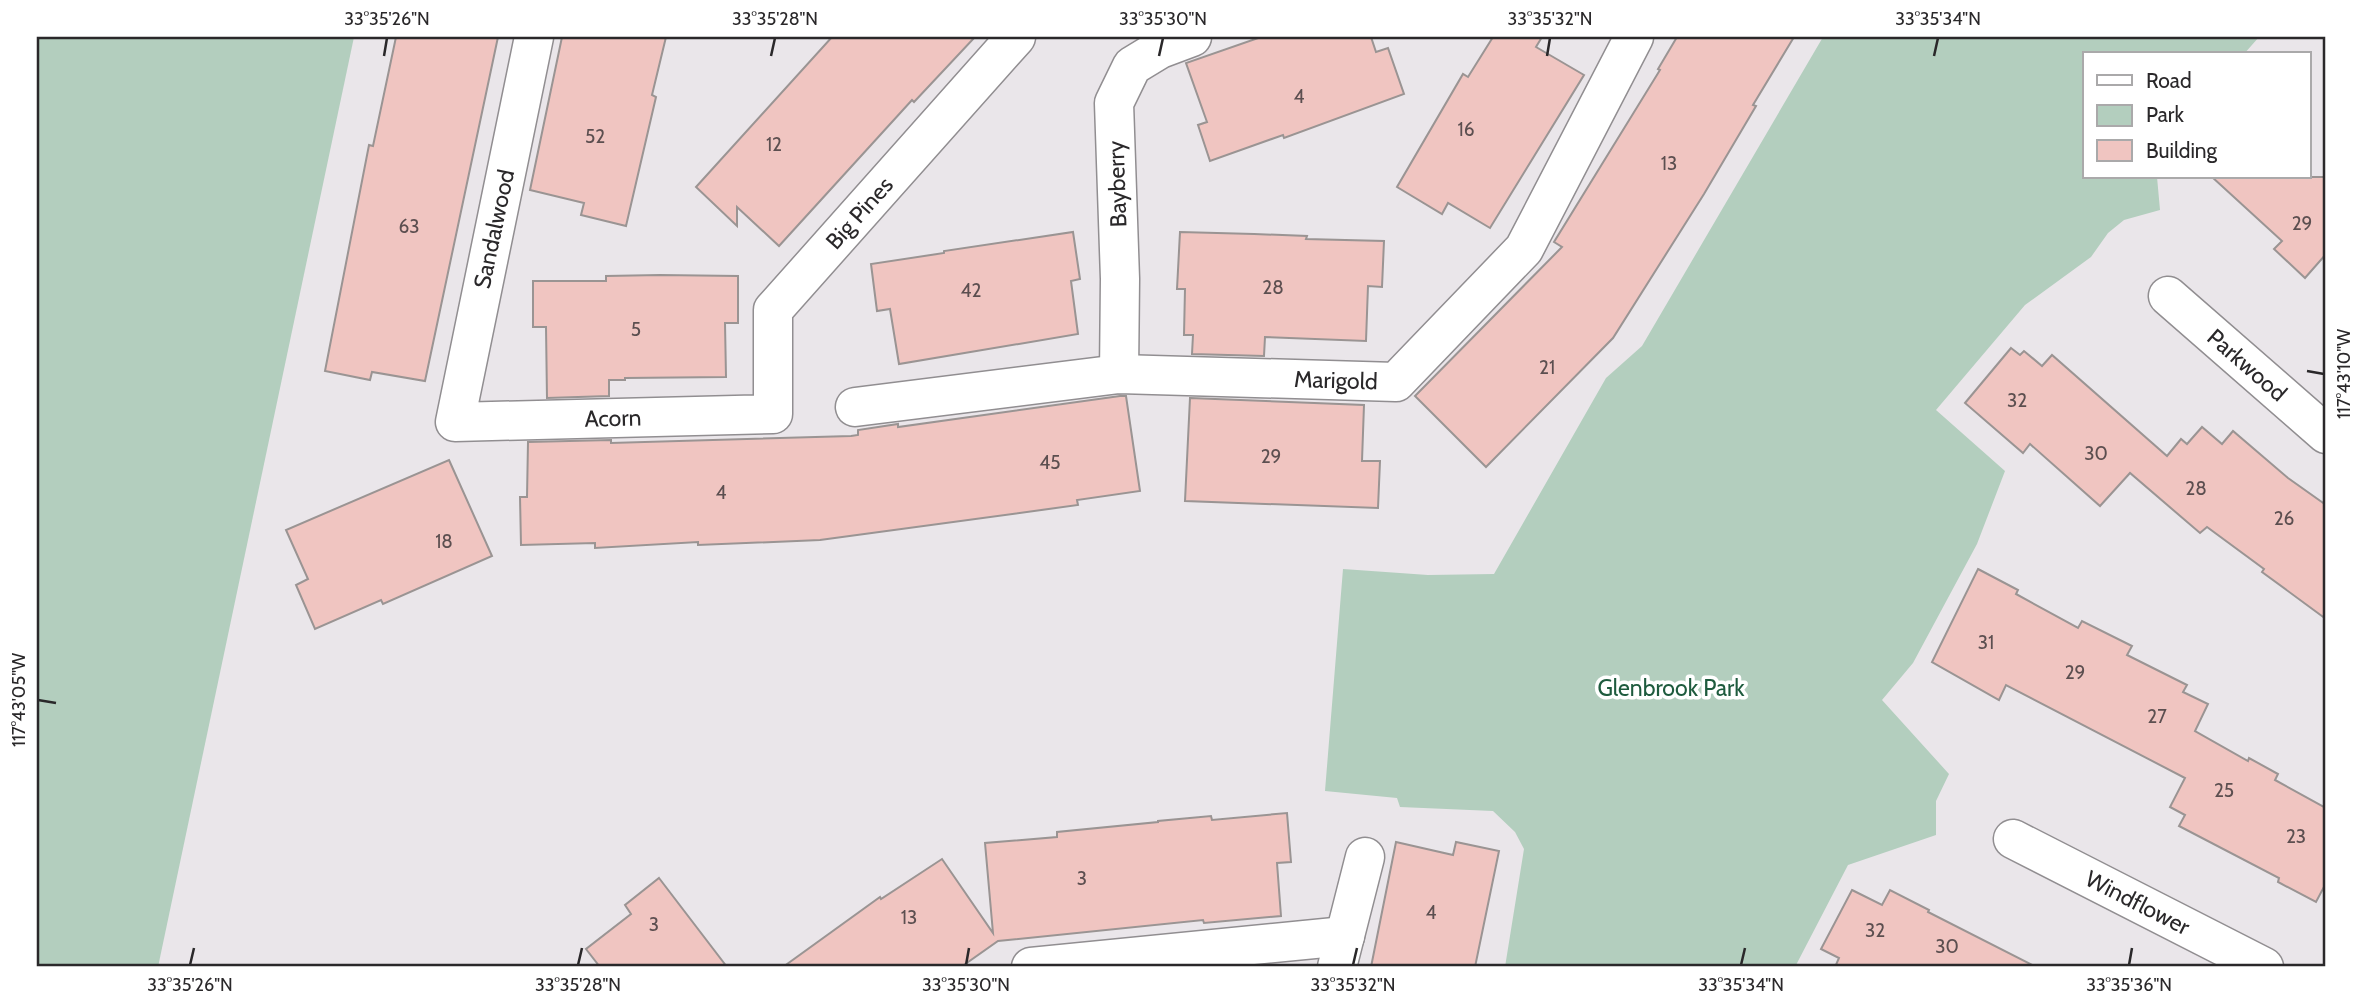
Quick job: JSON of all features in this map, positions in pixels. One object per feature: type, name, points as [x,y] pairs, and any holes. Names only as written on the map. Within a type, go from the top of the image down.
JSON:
[{"type":"street","name":"Sandalwood","points":[[455,422],[534,37]]},
{"type":"street","name":"Big Pines","points":[[773,414],[773,310],[1016,37]]},
{"type":"street","name":"Bayberry","points":[[1119,374],[1114,103],[1132,66],[1160,49],[1192,37]]},
{"type":"street","name":"Marigold","points":[[855,407],[1119,374],[1396,382],[1524,250],[1634,37]]},
{"type":"street","name":"Parkwood","points":[[2168,296],[2326,434]]},
{"type":"street","name":"Acorn","points":[[455,422],[773,414]]},
{"type":"street","name":"Windflower","points":[[2013,839],[2264,967]]},
{"type":"street","points":[[1031,967],[1341,952],[1365,857]]},
{"type":"green space","points":[[37,37],[354,37],[158,967],[37,967]]},
{"type":"green space","name":"Glenbrook Park","points":[[1823,37],[2259,37],[2246,52],[2083,52],[2083,178],[2157,178],[2160,210],[2124,220],[2108,233],[2091,257],[2025,305],[1936,410],[2005,471],[1977,544],[1913,663],[1882,700],[1949,774],[1936,801],[1936,835],[1848,865],[1795,967],[1505,967],[1524,849],[1515,832],[1493,811],[1400,807],[1397,798],[1325,791],[1343,569],[1428,575],[1494,574],[1606,378],[1642,346]]},
{"type":"building","points":[[396,37],[498,37],[425,381],[372,372],[370,380],[325,371],[369,145],[373,146]]},
{"type":"building","points":[[562,37],[666,37],[652,95],[656,97],[626,226],[581,215],[584,203],[530,190]]},
{"type":"building","points":[[832,37],[975,37],[914,102],[912,100],[779,246],[737,207],[737,226],[696,187]]},
{"type":"building","points":[[1261,37],[1371,37],[1376,52],[1388,48],[1404,94],[1284,138],[1283,135],[1210,161],[1198,125],[1207,122],[1186,63]]},
{"type":"building","points":[[1493,37],[1542,37],[1536,47],[1584,75],[1490,228],[1448,203],[1442,214],[1397,187],[1463,74],[1468,77]]},
{"type":"building","points":[[1677,37],[1794,37],[1704,194],[1613,338],[1486,467],[1415,396],[1562,247],[1554,242],[1660,70],[1658,69]]},
{"type":"building","points":[[2326,177],[2326,254],[2305,278],[2274,249],[2282,241],[2213,178]]},
{"type":"building","points":[[1073,232],[1080,279],[1071,281],[1078,334],[899,364],[890,309],[877,311],[871,264]]},
{"type":"building","points":[[1180,232],[1384,241],[1382,287],[1368,286],[1366,341],[1265,337],[1264,356],[1192,354],[1193,335],[1184,335],[1185,289],[1177,289]]},
{"type":"building","points":[[606,276],[738,276],[738,323],[725,323],[726,377],[625,378],[609,380],[609,396],[547,398],[546,327],[533,327],[533,281],[606,281]]},
{"type":"building","points":[[2011,348],[2020,355],[2024,351],[2042,366],[2052,355],[2167,456],[2181,439],[2187,444],[2202,427],[2222,444],[2233,431],[2288,478],[2326,505],[2326,619],[2207,527],[2200,533],[2130,473],[2100,506],[2030,444],[2023,453],[1965,403]]},
{"type":"building","points":[[1126,396],[1140,491],[1077,500],[1078,505],[820,540],[698,545],[698,542],[595,548],[595,543],[521,545],[520,497],[527,497],[528,442],[611,440],[611,443],[851,436],[858,435],[858,430],[898,424],[898,427]]},
{"type":"building","points":[[1190,398],[1364,405],[1362,461],[1380,461],[1378,508],[1185,501]]},
{"type":"building","points":[[449,460],[492,556],[383,604],[381,600],[315,629],[296,585],[308,579],[286,530]]},
{"type":"building","points":[[1978,569],[2018,590],[2016,594],[2078,628],[2082,621],[2132,646],[2127,655],[2187,685],[2183,692],[2208,704],[2195,731],[2248,761],[2249,758],[2278,774],[2275,780],[2326,808],[2326,883],[2316,902],[2278,882],[2279,878],[2179,826],[2185,815],[2170,807],[2185,778],[2006,685],[1999,700],[1932,662]]},
{"type":"building","points":[[1287,813],[1291,862],[1277,863],[1281,916],[1204,923],[1203,920],[998,941],[961,967],[783,967],[880,897],[881,899],[942,859],[993,933],[985,843],[1057,837],[1057,832],[1158,821],[1211,816],[1212,820]]},
{"type":"building","points":[[1396,842],[1453,855],[1456,842],[1499,851],[1475,967],[1371,967]]},
{"type":"building","points":[[659,878],[727,967],[600,967],[586,949],[631,914],[625,905]]},
{"type":"building","points":[[1852,890],[1882,905],[1890,890],[2036,967],[1835,967],[1839,958],[1821,949]]}]
